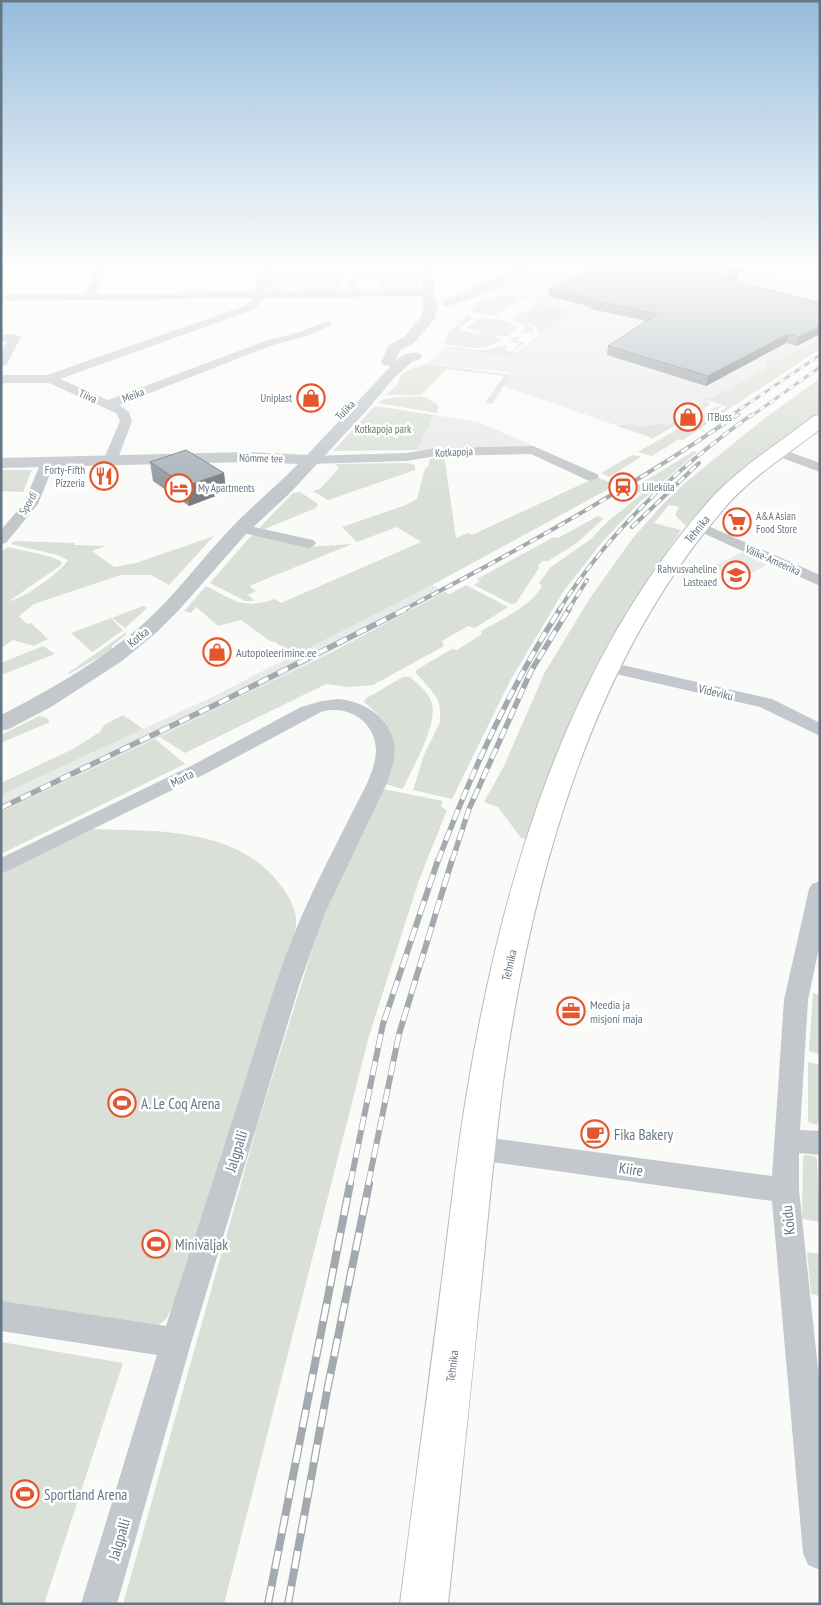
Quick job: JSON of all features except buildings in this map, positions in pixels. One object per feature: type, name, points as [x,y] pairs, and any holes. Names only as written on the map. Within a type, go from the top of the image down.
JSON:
[{"type":"main road","name":"Tehnika","points":[[424,1604],[477,1148],[491,1051],[509,959],[540,844],[563,775],[609,667],[659,580],[677,553],[715,506],[738,484],[820,420]]},
{"type":"street","points":[[1,364],[13,341]]},
{"type":"street","points":[[48,379],[155,341]]},
{"type":"street","name":"Meika","points":[[108,404],[277,341]]},
{"type":"street","name":"Tulika","points":[[344,417],[396,349],[408,341]]},
{"type":"street","name":"Tulika","points":[[302,457],[401,364],[414,356],[404,356],[396,349]]},
{"type":"street","name":"Tiiva","points":[[1,379],[48,379],[120,410],[125,415],[126,421],[110,461]]},
{"type":"street","name":"Kotkapoja","points":[[302,457],[406,457],[436,452],[533,450],[592,477]]},
{"type":"street","points":[[249,459],[290,452],[302,457]]},
{"type":"street","points":[[779,452],[820,468]]},
{"type":"street","name":"Nõmme tee","points":[[1,463],[302,457]]},
{"type":"street","name":"Kotka","points":[[245,524],[264,496],[302,457]]},
{"type":"street","name":"Kotka","points":[[1,724],[43,702],[114,656],[149,629],[245,524],[284,489],[302,457]]},
{"type":"street","points":[[249,459],[272,471],[277,481]]},
{"type":"street","name":"Spordi","points":[[1,540],[31,504],[48,462]]},
{"type":"street","points":[[245,524],[308,543]]},
{"type":"street","name":"Väike-Ameerika","points":[[700,526],[820,581]]},
{"type":"street","name":"Videviku","points":[[609,667],[766,704],[820,730]]},
{"type":"street","name":"Marta","points":[[1,867],[198,770],[308,710],[322,705],[339,703],[349,705],[364,713]]},
{"type":"street","name":"Jalgpalli","points":[[99,1604],[176,1343],[288,983],[314,913],[376,785],[382,766],[385,748],[381,734],[374,722],[364,713]]},
{"type":"street","name":"Koidu","points":[[820,889],[796,1000],[786,1140],[785,1190],[820,1553]]},
{"type":"street","points":[[786,1140],[820,1143]]},
{"type":"street","name":"Kiire","points":[[477,1148],[785,1190]]},
{"type":"street","points":[[1,1316],[176,1343]]},
{"type":"shaded area","points":[[531,341],[820,341],[719,395],[650,437],[503,386],[507,372],[427,364],[444,348],[511,356]]},
{"type":"shaded area","points":[[434,415],[477,422],[532,445],[528,453],[445,455],[417,450]]},
{"type":"shaded area","name":"Rahvusvaheline Lasteaed","points":[[742,552],[769,564],[730,585],[716,565]]},
{"type":"shaded area","points":[[432,585],[445,592],[225,706],[1,812],[1,795],[212,697]]},
{"type":"green space","points":[[445,341],[498,341],[481,348],[444,344]]},
{"type":"green space","points":[[509,341],[525,343],[512,352],[515,353],[511,356],[444,348],[485,350],[508,346],[504,350],[511,352],[520,344]]},
{"type":"green space","points":[[817,341],[820,341],[820,349],[723,413],[719,412],[727,407],[702,398],[710,399],[768,368],[765,363],[769,360],[782,360]]},
{"type":"green space","points":[[427,364],[510,376],[492,404],[485,403],[504,376],[446,369],[421,395],[385,395],[397,386],[404,373],[412,368]]},
{"type":"green space","points":[[820,378],[820,412],[717,493],[686,526],[675,515],[679,507],[669,505],[654,523],[681,530],[608,645],[580,703],[528,839],[521,838],[498,807],[484,802],[504,766],[545,672],[590,598],[632,539],[662,505],[686,482],[765,418]]},
{"type":"green space","points":[[426,397],[439,406],[437,413],[378,403],[382,400],[393,398]]},
{"type":"green space","points":[[699,400],[710,403],[710,405],[652,439],[617,426],[647,426],[659,423],[666,426],[705,403]]},
{"type":"green space","name":"Kotkapoja park","points":[[375,406],[434,415],[417,450],[333,451]]},
{"type":"green space","points":[[717,406],[721,407],[714,413],[720,415],[683,440],[679,439],[652,456],[638,452]]},
{"type":"green space","points":[[694,451],[697,452],[640,502],[602,542],[563,592],[510,681],[452,799],[413,790],[424,755],[440,722],[438,700],[416,673],[416,670],[452,649],[457,650],[482,634],[481,631],[523,606],[537,593],[542,586],[539,583],[551,567],[591,539],[607,522],[642,494],[630,490]]},
{"type":"green space","points":[[444,455],[456,538],[468,533],[472,535],[597,477],[616,485],[432,585],[295,655],[275,642],[270,641],[241,620],[218,626],[196,607],[191,613],[184,611],[206,586],[239,602],[254,604],[275,599],[281,603],[421,542],[397,527],[357,542],[342,527],[406,505],[417,499],[425,468],[428,467],[430,459]]},
{"type":"green space","points":[[632,455],[641,457],[609,477],[601,473]]},
{"type":"green space","points":[[408,463],[415,465],[415,470],[328,500],[313,491],[320,489],[339,468],[335,465],[337,464]]},
{"type":"green space","points":[[1,470],[32,470],[23,492],[1,491]]},
{"type":"green space","points":[[300,492],[318,504],[316,508],[262,530],[260,527],[293,493]]},
{"type":"green space","points":[[598,516],[603,519],[577,543],[538,565],[539,568],[516,603],[511,604],[474,585],[480,581],[477,579],[554,537],[558,538]]},
{"type":"green space","points":[[256,535],[307,547],[352,544],[249,586],[256,591],[248,595],[255,601],[245,601],[210,583],[250,537]]},
{"type":"green space","points":[[214,536],[169,585],[151,575],[121,575],[34,604],[19,616],[27,624],[31,623],[48,639],[34,646],[13,640],[1,648],[1,552],[8,547],[52,557],[62,562],[60,566],[9,601],[23,596],[41,585],[68,560],[57,555],[11,544],[14,541],[105,546],[92,551],[114,567],[136,563]]},
{"type":"green space","points":[[466,585],[508,607],[475,628],[468,626],[442,641],[444,646],[373,685],[349,687],[326,684],[185,753],[160,737],[334,651],[445,592],[450,594]]},
{"type":"green space","points":[[143,606],[147,608],[125,628],[112,618]]},
{"type":"green space","points":[[111,618],[123,630],[92,652],[71,633]]},
{"type":"green space","points":[[125,633],[127,634],[112,646],[112,650],[68,673]]},
{"type":"green space","points":[[43,646],[55,654],[1,675],[1,663]]},
{"type":"green space","points":[[403,677],[410,677],[425,691],[431,701],[433,710],[432,721],[424,745],[403,789],[385,784],[394,758],[393,738],[390,729],[384,721],[364,702],[365,699]]},
{"type":"green space","points":[[123,715],[143,729],[1,795],[1,783],[73,749],[100,732],[104,725]]},
{"type":"green space","points":[[39,716],[47,718],[50,722],[1,743],[1,735]]},
{"type":"green space","points":[[155,739],[185,764],[1,854],[1,812]]},
{"type":"green space","points":[[383,789],[443,801],[441,807],[447,810],[419,880],[369,1036],[224,1604],[123,1604],[258,1123],[325,909]]},
{"type":"green space","name":"A. Le Coq Arena","points":[[88,829],[138,830],[190,835],[215,841],[239,850],[260,864],[278,882],[292,904],[296,919],[292,945],[196,1260],[166,1319],[156,1327],[1,1302],[1,873]]},
{"type":"green space","points":[[813,993],[820,995],[820,1054],[809,1051]]},
{"type":"green space","points":[[808,1062],[820,1065],[819,1120],[817,1125],[808,1122]]},
{"type":"green space","points":[[805,1155],[815,1156],[817,1160],[820,1222],[802,1219],[803,1158]]},
{"type":"green space","points":[[807,1252],[820,1254],[820,1296],[811,1294]]},
{"type":"green space","points":[[1,1342],[123,1363],[44,1604],[1,1604]]},
{"type":"railway","points":[[730,416],[820,355]]},
{"type":"railway","points":[[750,417],[820,367]]},
{"type":"railway","points":[[735,417],[739,414]]},
{"type":"railway","points":[[403,610],[573,518],[656,468],[737,415]]},
{"type":"railway","points":[[559,610],[600,554],[646,503],[696,457],[751,415]]},
{"type":"railway","points":[[632,527],[699,463]]},
{"type":"railway","points":[[568,610],[587,580]]},
{"type":"railway","points":[[1,808],[219,703],[406,609]]},
{"type":"railway","points":[[438,861],[492,732],[541,639],[560,609]]},
{"type":"railway","points":[[452,861],[469,809],[531,671],[569,609]]},
{"type":"railway","points":[[350,1185],[383,1024],[438,860]]},
{"type":"railway","points":[[368,1185],[399,1034],[452,860]]},
{"type":"railway","points":[[268,1604],[350,1184]]},
{"type":"railway","points":[[288,1604],[327,1391],[369,1184]]},
{"type":"place","name":"Uniplast","points":[[311,398]]},
{"type":"place","name":"ITBuss","points":[[688,417]]},
{"type":"place","name":"Forty-Fifth Pizzeria","points":[[104,476]]},
{"type":"place","name":"Lilleküla","points":[[623,487]]},
{"type":"place","name":"My Apartments","points":[[179,488]]},
{"type":"place","name":"A&A Asian Food Store","points":[[737,522]]},
{"type":"place","name":"Rahvusvaheline Lasteaed","points":[[736,575]]},
{"type":"place","name":"Autopoleerimine.ee","points":[[217,652]]},
{"type":"place","name":"Meedia ja misjoni maja","points":[[571,1011]]},
{"type":"place","name":"A. Le Coq Arena","points":[[122,1103]]},
{"type":"place","name":"Fika Bakery","points":[[595,1134]]},
{"type":"place","name":"Miniväljak","points":[[156,1244]]},
{"type":"place","name":"Sportland Arena","points":[[25,1494]]}]
